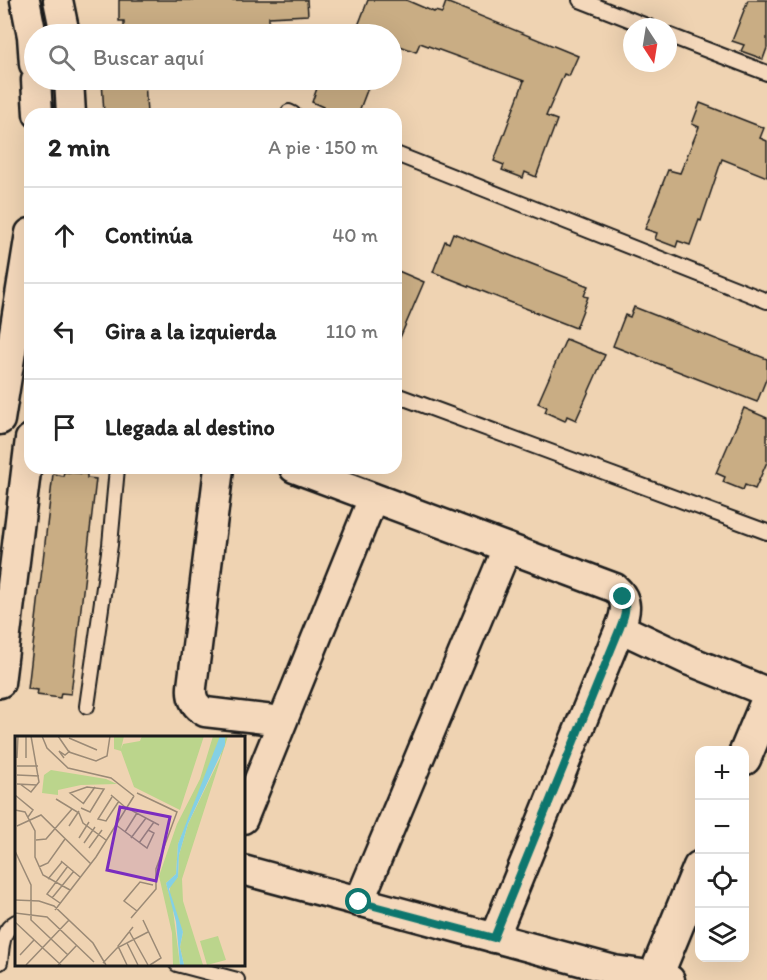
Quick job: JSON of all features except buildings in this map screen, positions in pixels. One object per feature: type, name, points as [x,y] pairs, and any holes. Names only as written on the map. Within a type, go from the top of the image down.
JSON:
[{"type":"street","points":[[25,0],[30,24]]},
{"type":"street","points":[[58,0],[63,24]]},
{"type":"street","points":[[37,90],[38,108]]},
{"type":"street","points":[[70,90],[71,108]]},
{"type":"street","points":[[0,420],[24,270]]},
{"type":"street","points":[[0,683],[26,474]]},
{"type":"street","points":[[218,474],[192,687],[193,700],[200,709],[211,713],[282,721]]},
{"type":"street","points":[[310,474],[615,588],[626,603],[625,616],[494,938]]},
{"type":"street","points":[[244,816],[373,498]]},
{"type":"street","points":[[359,902],[507,548]]},
{"type":"street","points":[[620,628],[690,661],[767,692]]},
{"type":"street","points":[[749,746],[767,703]]},
{"type":"street","points":[[244,870],[614,970],[660,979],[695,879]]},
{"type":"lane","points":[[580,0],[626,18]]},
{"type":"lane","points":[[677,38],[767,73]]},
{"type":"lane","points":[[402,156],[767,301]]},
{"type":"lane","points":[[402,397],[767,532]]},
{"type":"lane","points":[[87,706],[110,545],[116,474]]},
{"type":"lane","points":[[0,962],[5,933],[15,923]]},
{"type":"lane","points":[[184,965],[237,980]]},
{"type":"route","points":[[359,902],[494,938],[625,616],[626,603],[623,597]]}]
